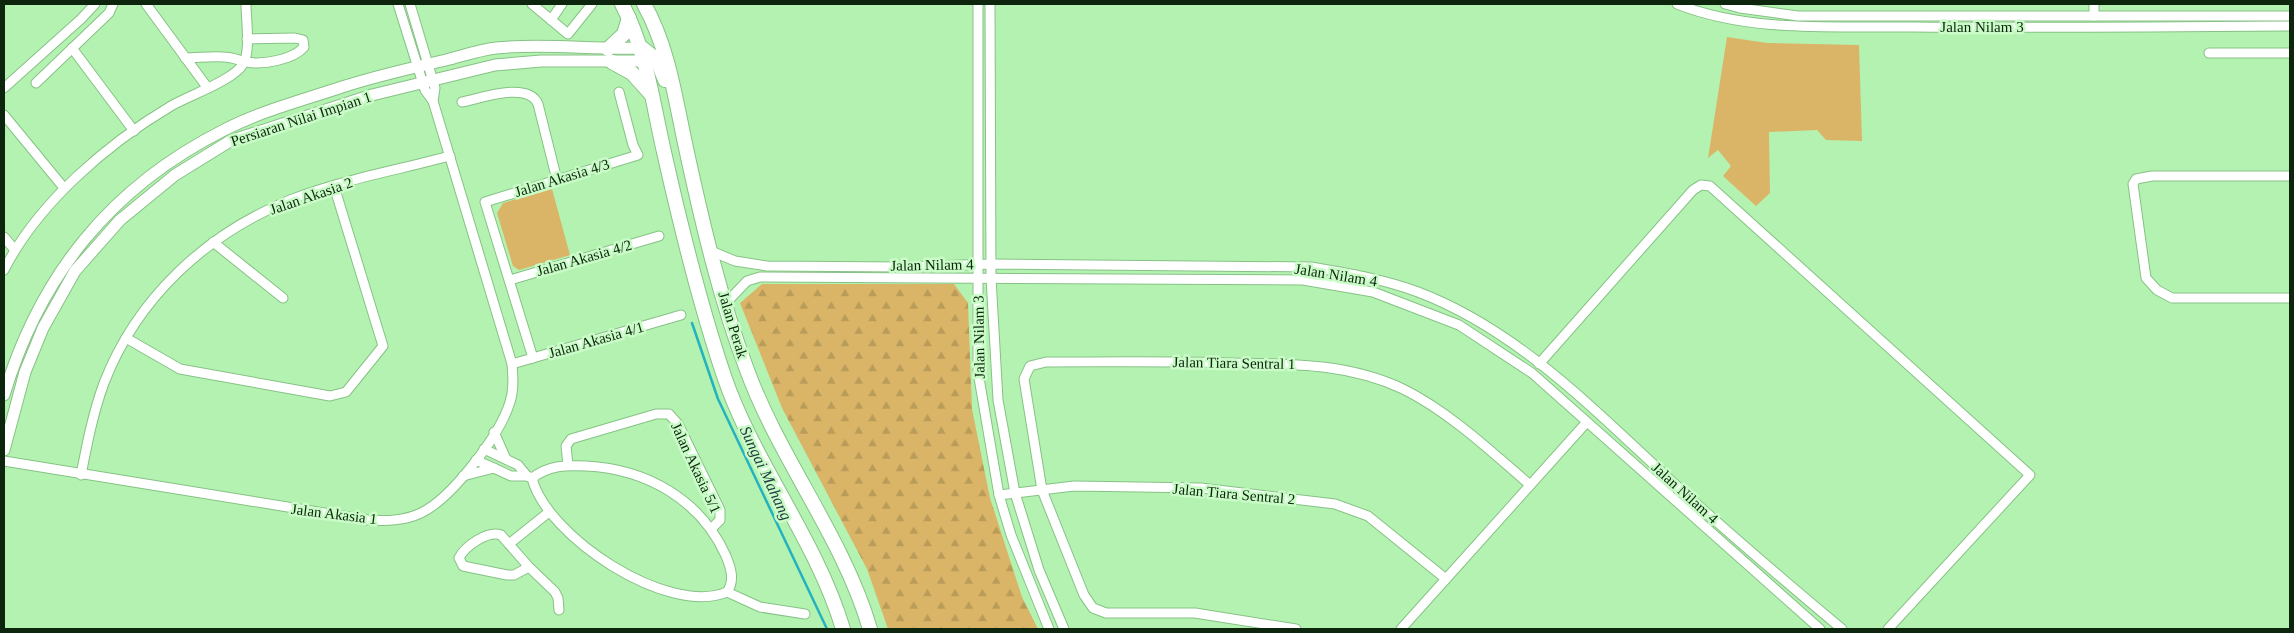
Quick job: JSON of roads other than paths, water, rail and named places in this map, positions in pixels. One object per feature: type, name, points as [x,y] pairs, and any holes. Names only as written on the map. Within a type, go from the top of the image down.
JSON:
[{"type":"main road","name":"Jalan Perak","points":[[622,4],[646,54],[650,93],[684,239],[708,327],[725,379],[747,431],[822,575],[842,629]]},
{"type":"main road","name":"Jalan Perak","points":[[643,4],[654,23],[668,62],[686,148],[711,251],[747,371],[768,421],[844,564],[870,629]]},
{"type":"main road","points":[[643,4],[643,17],[653,42],[646,54],[657,60],[664,75],[675,124],[686,148]]},
{"type":"main road","points":[[629,18],[624,34],[610,55],[650,93]]},
{"type":"street","points":[[4,88],[81,19],[94,4]]},
{"type":"street","points":[[36,83],[109,13],[113,4]]},
{"type":"street","points":[[146,4],[207,88]]},
{"type":"street","points":[[4,270],[14,249],[64,188],[134,131],[171,106],[237,72],[245,62],[247,39],[246,4]]},
{"type":"street","points":[[532,4],[568,34],[592,4]]},
{"type":"street","points":[[552,20],[562,4]]},
{"type":"street","name":"Jalan Nilam 3","points":[[978,4],[978,372],[998,495],[1014,544],[1049,629]]},
{"type":"street","name":"Jalan Nilam 3","points":[[990,4],[991,278],[998,400],[1015,493],[1039,570],[1064,629]]},
{"type":"street","name":"Jalan Nilam 3","points":[[1677,4],[1704,13],[1744,21],[1797,25],[2007,28],[2290,26]]},
{"type":"street","name":"Jalan Nilam 3","points":[[1725,4],[1740,8],[1798,16],[2290,16]]},
{"type":"street","points":[[2094,4],[2094,16]]},
{"type":"street","points":[[413,5],[423,65],[400,8],[413,5]]},
{"type":"street","points":[[185,58],[221,56],[236,58],[245,62],[276,60],[299,52],[304,47],[303,40],[295,38],[247,39]]},
{"type":"street","points":[[72,48],[134,131]]},
{"type":"street","name":"Persiaran Nilai Impian 1","points":[[4,395],[13,365],[30,322],[64,264],[111,210],[162,166],[224,129],[369,78],[493,48],[610,55]]},
{"type":"street","points":[[2209,53],[2290,53]]},
{"type":"street","name":"Persiaran Nilai Impian 1","points":[[4,450],[24,372],[43,328],[75,271],[120,220],[175,175],[230,141],[318,111],[428,80],[495,64],[646,54]]},
{"type":"street","name":"Jalan Akasia 1","points":[[4,461],[358,520],[399,520],[420,514],[438,501],[476,460],[494,432],[510,401],[512,364],[433,101],[425,90],[428,80],[423,65]]},
{"type":"street","points":[[462,102],[520,91],[534,96],[538,104],[556,180]]},
{"type":"street","name":"Jalan Akasia 4/3","points":[[510,280],[485,202],[638,155],[633,145],[620,92]]},
{"type":"street","points":[[4,115],[64,188]]},
{"type":"street","name":"Jalan Akasia 2","points":[[81,475],[89,434],[104,384],[126,338],[150,303],[171,278],[213,242],[258,214],[290,200],[334,186],[450,156]]},
{"type":"street","points":[[2290,176],[2152,176],[2136,179],[2133,184],[2146,278],[2157,290],[2172,298],[2290,298]]},
{"type":"street","points":[[1539,364],[1694,190],[1701,185],[1710,186],[2030,475],[1888,629]]},
{"type":"street","points":[[126,338],[180,369],[330,396],[346,392],[383,346],[334,186]]},
{"type":"street","name":"Jalan Akasia 4/2","points":[[510,280],[659,236]]},
{"type":"street","points":[[4,238],[14,249]]},
{"type":"street","points":[[213,242],[283,298]]},
{"type":"street","name":"Jalan Nilam 4","points":[[711,251],[735,261],[767,266],[992,264],[1311,267],[1362,276],[1418,292],[1499,334],[1539,364],[1751,552],[1842,629]]},
{"type":"street","name":"Jalan Nilam 4","points":[[726,303],[747,280],[760,277],[1303,280],[1373,292],[1459,325],[1532,373],[1820,629]]},
{"type":"street","points":[[510,280],[533,358]]},
{"type":"street","name":"Jalan Akasia 4/1","points":[[512,364],[681,315]]},
{"type":"street","name":"Jalan Tiara Sentral 1","points":[[1042,490],[1024,379],[1030,366],[1046,362],[1315,365],[1356,372],[1390,383],[1428,402],[1530,485]]},
{"type":"street","name":"Jalan Akasia 5/1","points":[[568,465],[566,446],[571,439],[656,414],[669,414],[678,424],[720,510],[720,520],[711,529]]},
{"type":"street","points":[[1400,629],[1586,423]]},
{"type":"street","points":[[494,432],[506,459]]},
{"type":"street","points":[[484,449],[520,466],[529,477],[538,496],[549,512],[570,534],[602,560],[627,576],[652,586],[682,593],[713,596],[727,592],[760,607],[805,614]]},
{"type":"street","points":[[476,460],[514,476],[529,477],[548,468],[568,465],[616,469],[643,477],[676,495],[692,507],[711,529],[718,540],[732,574],[732,583],[727,592]]},
{"type":"street","points":[[462,476],[494,468]]},
{"type":"street","name":"Jalan Tiara Sentral 2","points":[[998,495],[1074,486],[1201,488],[1334,504],[1368,516],[1446,579]]},
{"type":"street","points":[[1042,490],[1084,595],[1093,608],[1106,612],[1195,613],[1296,629]]},
{"type":"street","points":[[509,544],[549,512]]},
{"type":"street","points":[[529,567],[514,575],[507,575],[466,567],[459,561],[462,552],[488,534],[498,533],[555,592],[558,598],[559,610]]},
{"type":"waterway","name":"Sungai Mahang","points":[[692,323],[718,399],[827,629]]}]
